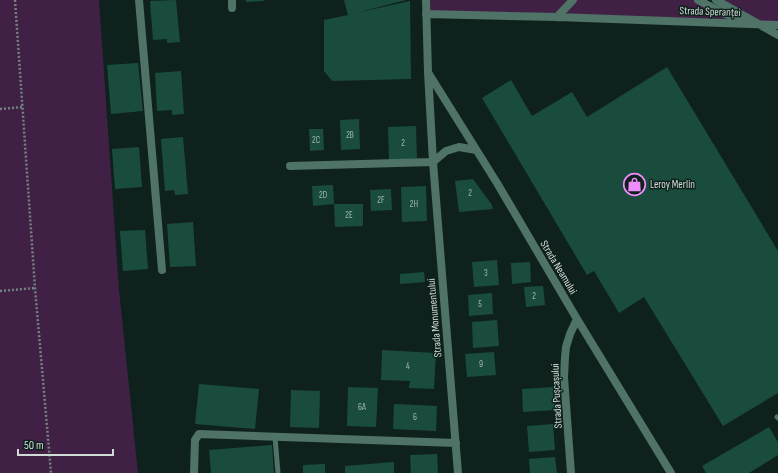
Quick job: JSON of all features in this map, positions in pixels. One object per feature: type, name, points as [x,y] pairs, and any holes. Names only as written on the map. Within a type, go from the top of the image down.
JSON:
[{"type":"street","points":[[139,0],[162,270]]},
{"type":"street","name":"Strada Monumentului","points":[[426,0],[433,162],[458,473]]},
{"type":"street","points":[[557,17],[573,0]]},
{"type":"street","points":[[698,0],[725,14],[759,24]]},
{"type":"street","points":[[716,0],[778,35]]},
{"type":"street","name":"Strada Speranței","points":[[426,14],[778,25]]},
{"type":"street","name":"Strada Neamului","points":[[428,72],[497,183],[577,319],[671,473]]},
{"type":"street","points":[[290,166],[433,162],[446,151],[459,147],[476,150]]},
{"type":"street","name":"Strada Pușcașului","points":[[571,473],[564,377],[566,347],[577,319]]},
{"type":"street","points":[[194,473],[195,440],[199,434],[456,444]]},
{"type":"lane","points":[[275,437],[278,473]]},
{"type":"path","points":[[16,0],[35,288],[51,473]]},
{"type":"path","points":[[0,109],[24,107]]},
{"type":"path","points":[[0,291],[35,288]]},
{"type":"shaded area","points":[[0,0],[99,0],[119,290],[138,473],[0,473]]},
{"type":"shaded area","points":[[426,0],[698,0],[757,24],[716,0],[778,0],[778,25],[426,14]]},
{"type":"building","points":[[176,0],[180,42],[167,43],[167,39],[153,40],[150,1]]},
{"type":"building","points":[[246,0],[264,0],[264,1],[246,2]]},
{"type":"building","points":[[344,0],[406,0],[356,13],[410,1],[411,79],[332,81],[324,71],[324,20],[348,15]]},
{"type":"building","points":[[138,63],[143,111],[111,114],[107,65]]},
{"type":"building","name":"Leroy Merlin","points":[[667,67],[778,251],[778,393],[723,426],[644,297],[619,313],[594,271],[587,275],[482,98],[511,80],[532,116],[572,92],[587,117]]},
{"type":"building","points":[[181,71],[184,114],[172,115],[172,110],[157,111],[155,73]]},
{"type":"building","points":[[359,119],[360,149],[341,150],[340,120]]},
{"type":"building","points":[[416,126],[417,160],[389,161],[388,127]]},
{"type":"building","points":[[309,129],[323,129],[324,150],[310,151]]},
{"type":"building","points":[[183,137],[188,194],[175,195],[174,190],[165,191],[161,139]]},
{"type":"building","points":[[139,147],[142,187],[115,189],[112,149]]},
{"type":"building","points":[[473,179],[492,205],[493,209],[459,212],[455,181]]},
{"type":"building","points":[[333,185],[334,204],[313,206],[312,186]]},
{"type":"building","points":[[426,186],[427,221],[402,222],[401,187]]},
{"type":"building","points":[[391,189],[392,210],[371,211],[370,190]]},
{"type":"building","points":[[334,204],[363,204],[363,226],[335,227]]},
{"type":"building","points":[[193,222],[196,266],[170,267],[167,224]]},
{"type":"building","points":[[145,230],[148,269],[123,271],[120,231]]},
{"type":"building","points":[[497,260],[499,285],[474,287],[472,262]]},
{"type":"building","points":[[530,262],[531,282],[512,284],[511,263]]},
{"type":"building","points":[[424,272],[425,282],[400,284],[400,274]]},
{"type":"building","points":[[543,286],[545,305],[526,307],[524,287]]},
{"type":"building","points":[[492,293],[493,314],[469,316],[468,295]]},
{"type":"building","points":[[497,320],[499,346],[473,348],[472,322]]},
{"type":"building","points":[[382,350],[436,353],[434,389],[409,388],[410,381],[381,380]]},
{"type":"building","points":[[494,352],[496,375],[467,377],[465,354]]},
{"type":"building","points":[[199,384],[259,389],[255,429],[195,424]]},
{"type":"building","points":[[348,387],[378,388],[376,427],[347,426]]},
{"type":"building","points":[[554,387],[556,410],[523,412],[522,389]]},
{"type":"building","points":[[291,390],[320,391],[319,428],[290,427]]},
{"type":"building","points":[[394,404],[437,406],[436,431],[393,429]]},
{"type":"building","points":[[553,424],[555,450],[529,452],[527,426]]},
{"type":"building","points":[[769,427],[778,442],[778,455],[749,473],[706,473],[702,466]]},
{"type":"building","points":[[272,445],[274,473],[211,473],[209,450]]},
{"type":"building","points":[[437,454],[438,473],[411,473],[410,455]]},
{"type":"building","points":[[555,457],[557,473],[530,473],[529,459]]},
{"type":"building","points":[[394,462],[394,473],[345,473],[345,466]]},
{"type":"building","points":[[325,464],[325,473],[303,473],[303,465]]},
{"type":"place","name":"Leroy Merlin","points":[[635,184]]}]
